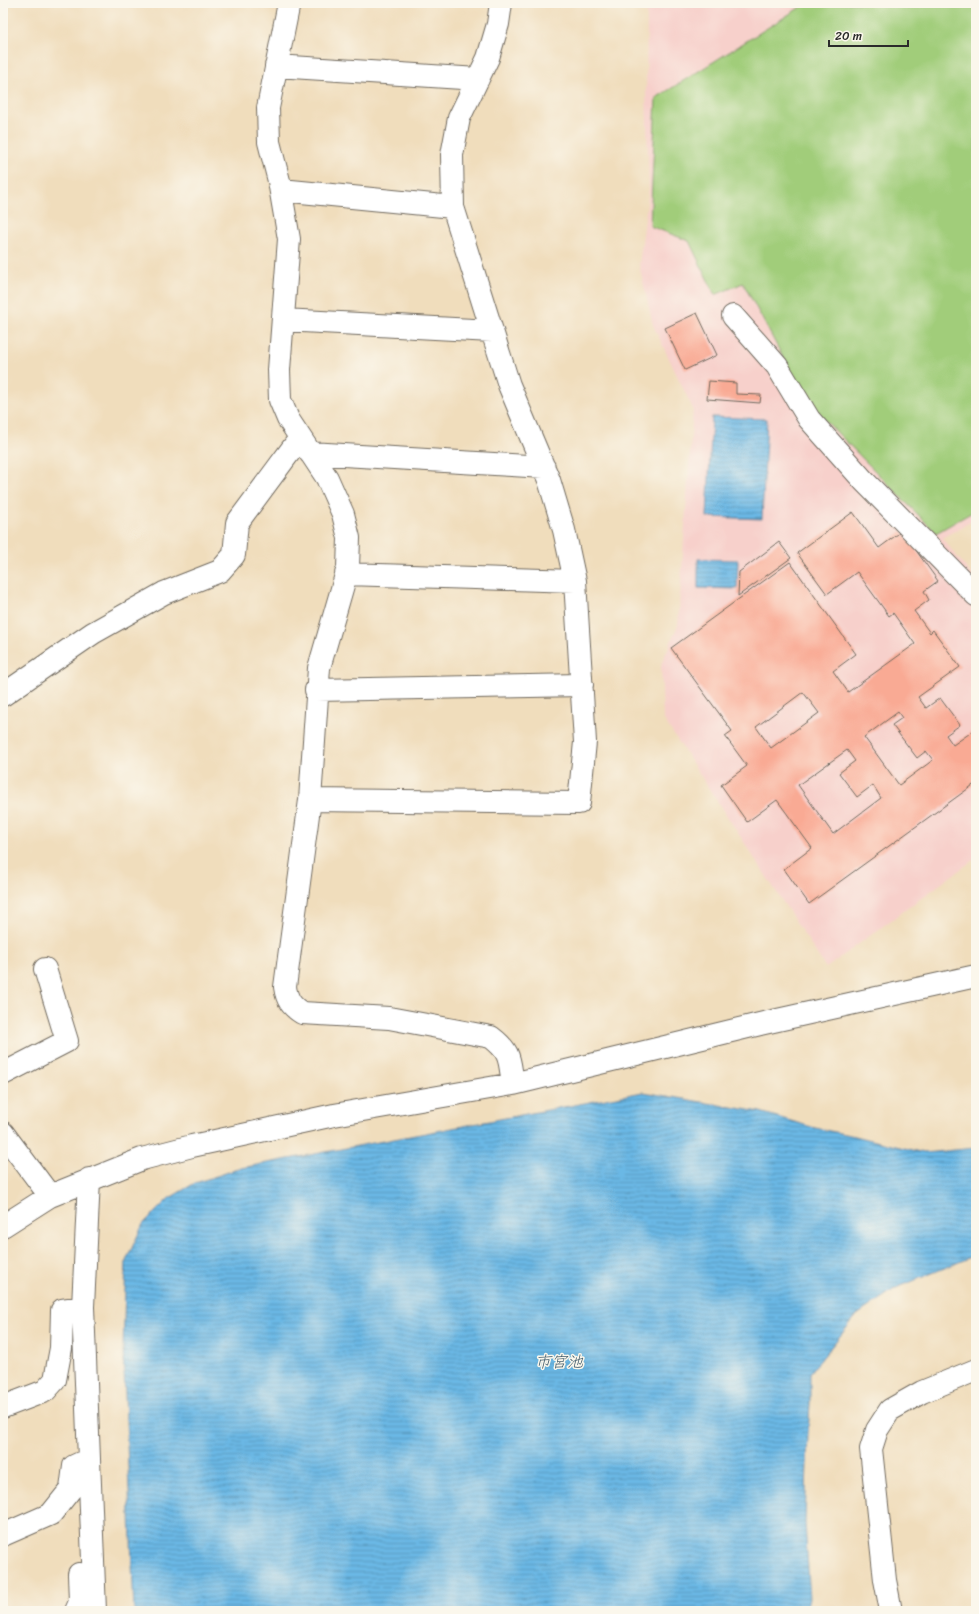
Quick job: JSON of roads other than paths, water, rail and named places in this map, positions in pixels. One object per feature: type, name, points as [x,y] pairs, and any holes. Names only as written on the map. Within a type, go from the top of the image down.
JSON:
[{"type":"street","points":[[289,3],[268,108],[269,142],[281,190],[289,239],[280,370],[280,400],[288,419],[327,478],[342,514],[349,538],[348,568],[319,668],[316,690],[310,800],[286,987],[287,998],[292,1007],[302,1013],[390,1018],[490,1037],[502,1046],[508,1054],[513,1084]]},
{"type":"street","points":[[310,800],[579,803],[586,742],[575,581],[564,530],[544,467],[509,385],[453,207],[452,155],[459,118],[488,58],[498,24],[501,3]]},
{"type":"street","points":[[276,66],[478,79]]},
{"type":"street","points":[[281,190],[453,207]]},
{"type":"street","points":[[733,316],[777,366],[809,419],[864,481],[976,595]]},
{"type":"street","points":[[283,320],[492,331]]},
{"type":"street","points":[[305,446],[544,467]]},
{"type":"street","points":[[3,695],[93,632],[164,593],[220,571],[234,556],[237,523],[305,446]]},
{"type":"street","points":[[346,574],[575,581]]},
{"type":"street","points":[[316,690],[582,685]]},
{"type":"street","points":[[3,1074],[67,1041],[45,969]]},
{"type":"street","points":[[3,1226],[50,1196],[89,1179],[142,1159],[192,1146],[334,1115],[513,1084],[764,1023],[976,976]]},
{"type":"street","points":[[3,1133],[50,1196]]},
{"type":"street","points":[[89,1179],[83,1307],[96,1611]]},
{"type":"street","points":[[3,1407],[45,1391],[55,1380],[61,1348],[62,1310],[83,1307]]},
{"type":"street","points":[[891,1611],[885,1580],[871,1449],[877,1430],[890,1410],[922,1392],[976,1370]]},
{"type":"street","points":[[3,1535],[51,1514],[71,1489],[74,1466],[89,1459]]},
{"type":"street","points":[[76,1611],[80,1602],[79,1574],[94,1567]]},
{"type":"water","points":[[712,417],[767,419],[762,519],[707,517]]},
{"type":"water","points":[[698,559],[738,560],[737,589],[698,588]]},
{"type":"water","name":"市宮池","points":[[643,1092],[760,1112],[815,1128],[924,1153],[976,1148],[976,1255],[896,1288],[857,1315],[810,1373],[805,1523],[810,1599],[806,1611],[134,1611],[123,1348],[126,1261],[143,1224],[168,1199],[195,1183],[241,1168]]}]
